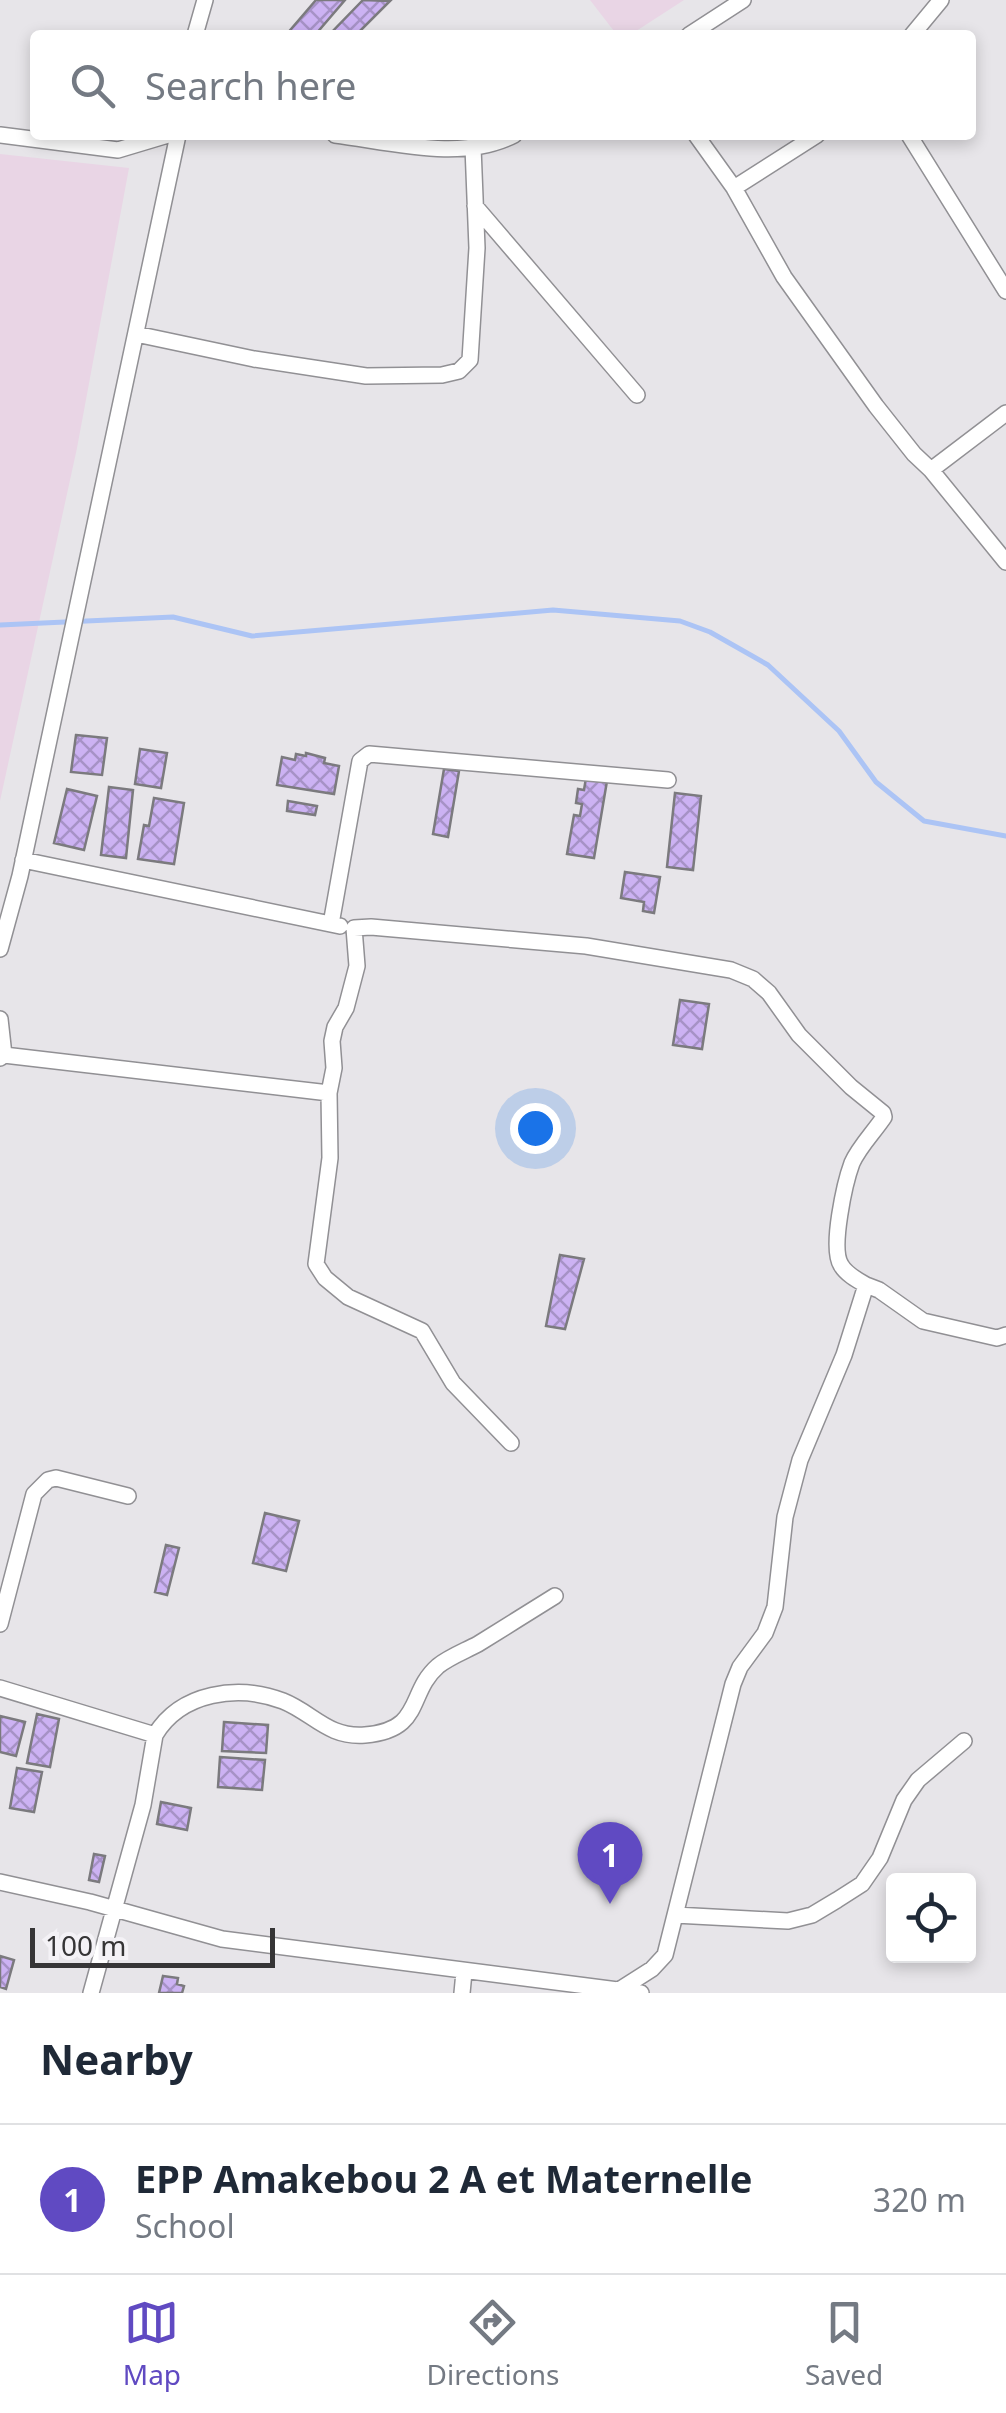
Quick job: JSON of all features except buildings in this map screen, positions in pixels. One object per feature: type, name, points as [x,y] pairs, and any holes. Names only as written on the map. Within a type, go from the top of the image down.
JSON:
[{"type":"street","points":[[197,30],[205,0]]},
{"type":"street","points":[[697,30],[743,0]]},
{"type":"street","points":[[916,30],[941,0]]},
{"type":"street","points":[[0,135],[30,139]]},
{"type":"street","points":[[39,140],[118,150],[151,140]]},
{"type":"street","points":[[0,949],[23,860],[177,140]]},
{"type":"street","points":[[371,140],[429,148],[473,147],[505,140]]},
{"type":"street","points":[[700,140],[734,188],[784,277],[876,406],[1006,562]]},
{"type":"street","points":[[734,188],[809,140]]},
{"type":"street","points":[[912,140],[1006,291]]},
{"type":"street","points":[[136,334],[254,359],[366,376],[442,375],[458,370],[470,360],[477,248],[473,147]]},
{"type":"street","points":[[475,206],[637,395]]},
{"type":"street","points":[[931,470],[1006,413]]},
{"type":"street","points":[[330,924],[360,762],[369,754],[668,780]]},
{"type":"street","points":[[23,860],[354,928],[586,946],[731,970],[753,980],[769,993],[806,1042],[862,1098],[883,1113],[854,1160],[837,1234],[841,1265],[923,1322],[997,1338],[1006,1335]]},
{"type":"street","points":[[354,928],[356,966],[346,1008],[332,1041],[330,1158],[316,1264],[325,1278],[348,1297],[422,1331],[454,1383],[510,1443]]},
{"type":"street","points":[[0,1019],[2,1057],[61,1060],[329,1093]]},
{"type":"street","points":[[619,1990],[660,1962],[733,1684],[740,1667],[765,1633],[775,1607],[785,1517],[800,1460],[844,1356],[866,1285]]},
{"type":"street","points":[[0,1624],[34,1494],[42,1485],[56,1478],[128,1496]]},
{"type":"street","points":[[91,1993],[143,1805],[155,1735],[166,1717],[221,1692],[258,1694],[286,1702],[312,1721],[340,1733],[362,1736],[384,1732],[402,1723],[435,1668],[555,1596]]},
{"type":"street","points":[[0,1688],[155,1735]]},
{"type":"street","points":[[675,1916],[788,1920],[812,1915],[837,1900],[862,1884],[880,1858],[904,1800],[918,1780],[964,1741]]},
{"type":"street","points":[[0,1882],[222,1939],[641,1993]]},
{"type":"street","points":[[462,1993],[464,1972]]},
{"type":"shaded area","points":[[590,0],[684,0],[638,30],[613,30]]},
{"type":"shaded area","points":[[0,154],[129,168],[77,448],[0,801]]},
{"type":"waterway","points":[[0,625],[173,617],[252,636],[553,610],[680,621],[710,632],[768,665],[839,731],[876,782],[924,821],[1006,836]]},
{"type":"place","name":"EPP Amakebou 2 A et Maternelle","points":[[610,1904]]}]
